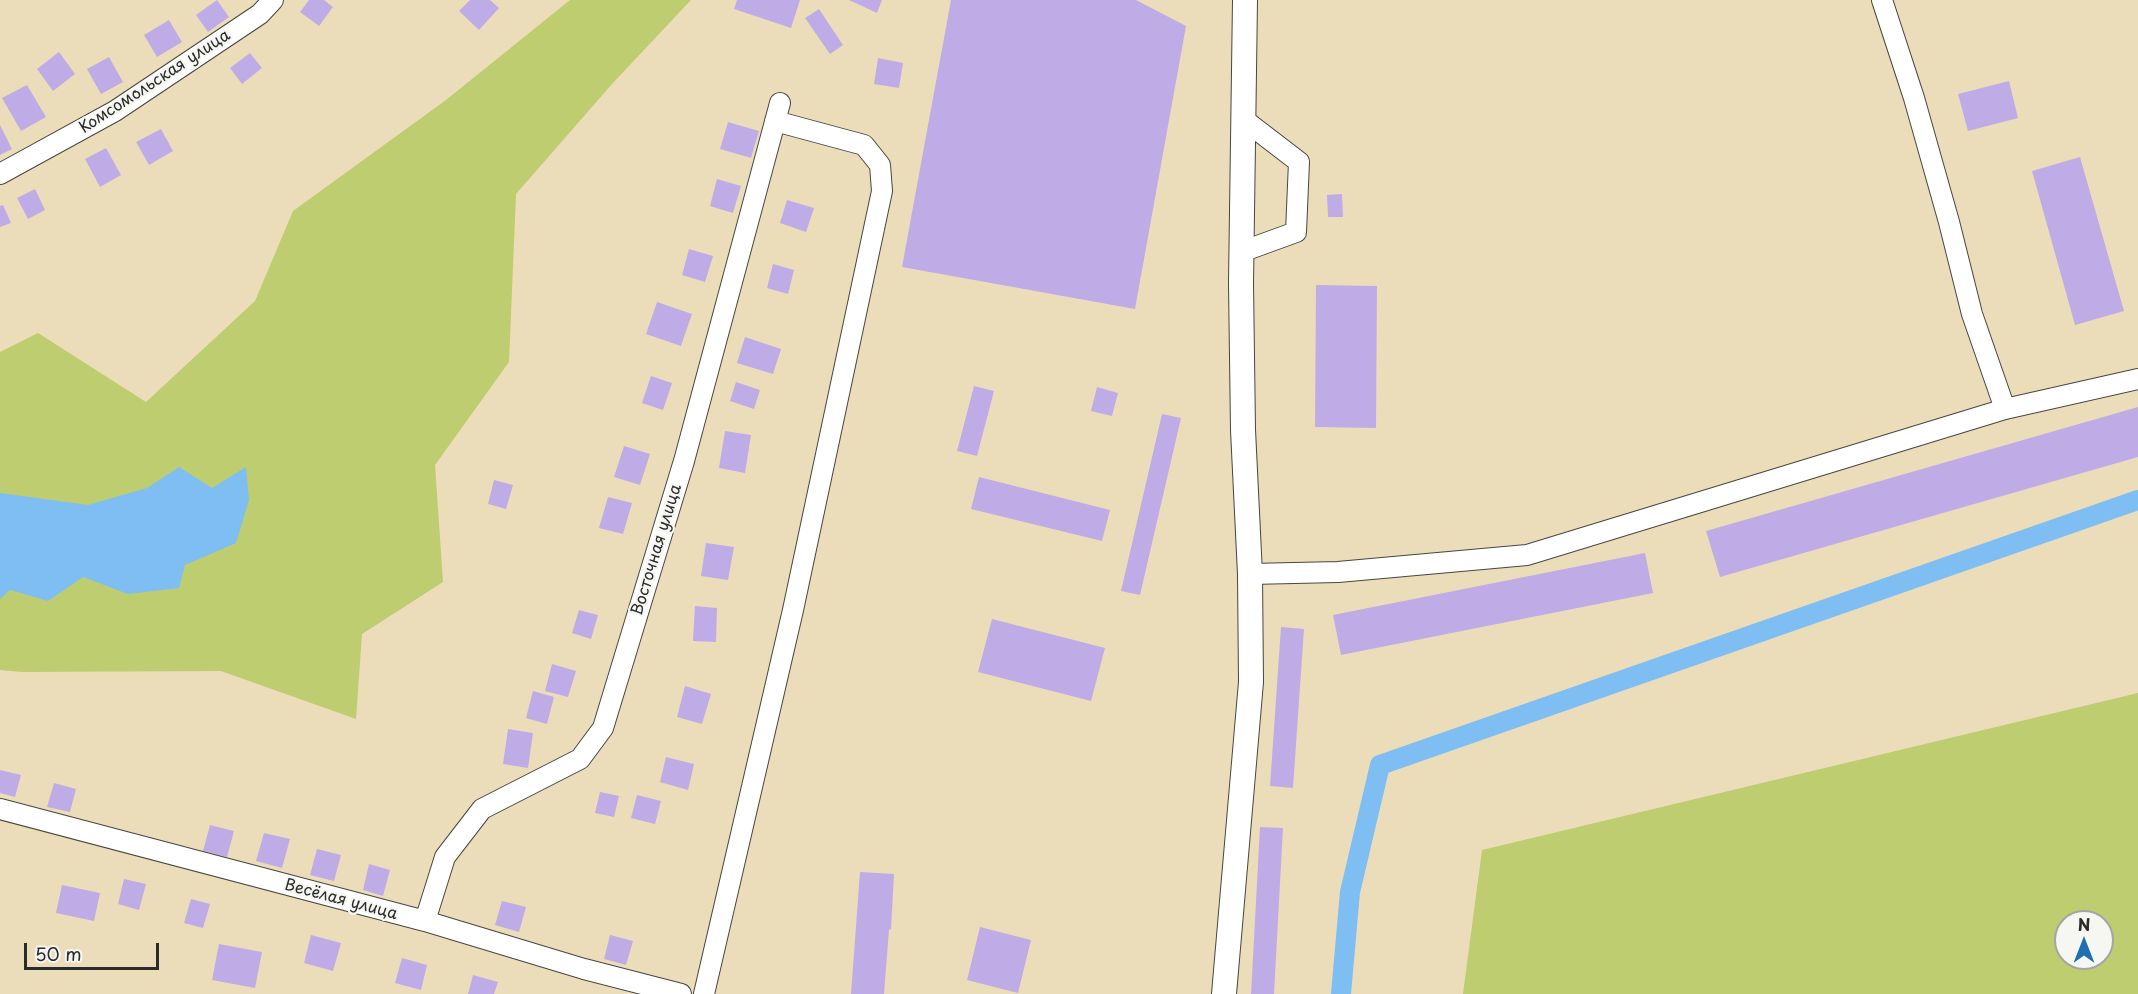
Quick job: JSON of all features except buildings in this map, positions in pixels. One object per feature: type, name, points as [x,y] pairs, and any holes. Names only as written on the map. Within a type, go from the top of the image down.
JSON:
[{"type":"main road","points":[[1224,994],[1251,682],[1250,574],[1243,430],[1241,252],[1245,0]]},
{"type":"street","name":"Комсомольская улица","points":[[0,174],[115,111],[260,14],[273,0]]},
{"type":"street","points":[[1882,0],[1914,98],[1972,314],[2005,409]]},
{"type":"street","name":"Восточная улица","points":[[425,921],[445,857],[482,809],[580,759],[603,728],[684,460],[777,112],[864,145],[880,165],[882,191],[793,610],[704,994]]},
{"type":"street","points":[[1241,252],[1296,232],[1299,162],[1243,119]]},
{"type":"street","points":[[1250,574],[1338,572],[1527,555],[2005,409],[2138,379]]},
{"type":"street","name":"Весёлая улица","points":[[0,809],[425,921],[584,969],[681,994]]},
{"type":"green space","points":[[570,0],[691,0],[612,84],[516,194],[509,362],[435,465],[443,582],[362,634],[356,719],[221,671],[22,672],[0,670],[0,352],[38,333],[146,402],[255,301],[293,211],[446,100]]},
{"type":"green space","points":[[2138,693],[2138,994],[1463,994],[1482,850]]},
{"type":"water","points":[[179,467],[212,488],[246,467],[249,500],[236,543],[185,565],[179,588],[128,594],[83,577],[48,601],[10,590],[0,599],[0,493],[88,505],[147,488]]},
{"type":"waterway","points":[[1341,994],[1350,892],[1380,765],[2138,500]]}]
